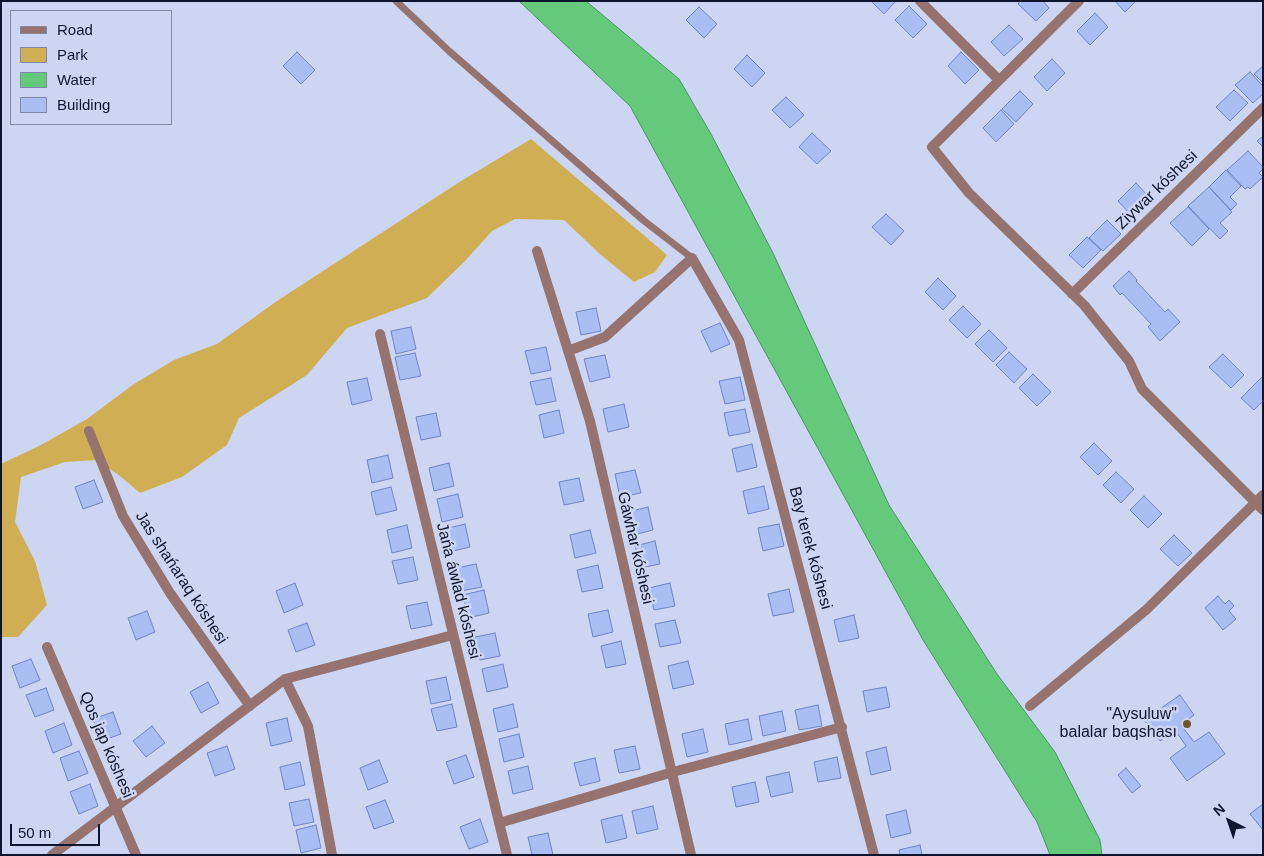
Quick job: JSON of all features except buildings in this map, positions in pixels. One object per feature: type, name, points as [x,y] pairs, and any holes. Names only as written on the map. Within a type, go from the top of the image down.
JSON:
[{"type":"street","points":[[920,1],[999,80]]},
{"type":"street","points":[[1030,706],[1146,610],[1260,503],[1142,389],[1129,361],[1084,305],[969,193],[932,147],[1079,1]]},
{"type":"street","name":"Ziywar kóshesi","points":[[1072,294],[1263,108]]},
{"type":"street","name":"Gáwhar kóshesi","points":[[537,251],[590,420],[691,855]]},
{"type":"street","points":[[568,351],[605,337],[692,258]]},
{"type":"street","name":"Bay terek kóshesi","points":[[692,258],[739,340],[842,727],[874,855]]},
{"type":"street","name":"Jańa áwlad kóshesi","points":[[380,334],[507,855]]},
{"type":"street","name":"Jas shańaraq kóshesi","points":[[90,431],[123,516],[170,593],[250,706]]},
{"type":"street","points":[[52,855],[285,679],[453,635]]},
{"type":"street","name":"Qos jap kóshesi","points":[[47,647],[136,855]]},
{"type":"street","points":[[285,679],[308,726],[332,855]]},
{"type":"street","points":[[499,823],[673,772],[842,727]]},
{"type":"lane","points":[[396,1],[449,51],[576,162],[643,220],[692,258]]},
{"type":"green space","points":[[531,139],[667,255],[655,272],[634,282],[601,255],[564,220],[515,219],[492,231],[465,261],[427,298],[347,328],[307,375],[239,418],[227,445],[182,477],[140,493],[97,460],[65,462],[21,477],[15,522],[35,561],[47,605],[18,637],[1,637],[1,464],[41,445],[87,419],[134,384],[174,360],[217,344],[277,301],[461,181]]},
{"type":"water","points":[[519,1],[586,1],[679,79],[711,134],[773,253],[889,505],[997,674],[1055,752],[1100,840],[1102,855],[1050,855],[1037,822],[923,640],[630,106]]},
{"type":"place","name":"\"Aysuluw\" balalar baqshası","points":[[1187,724]]}]
